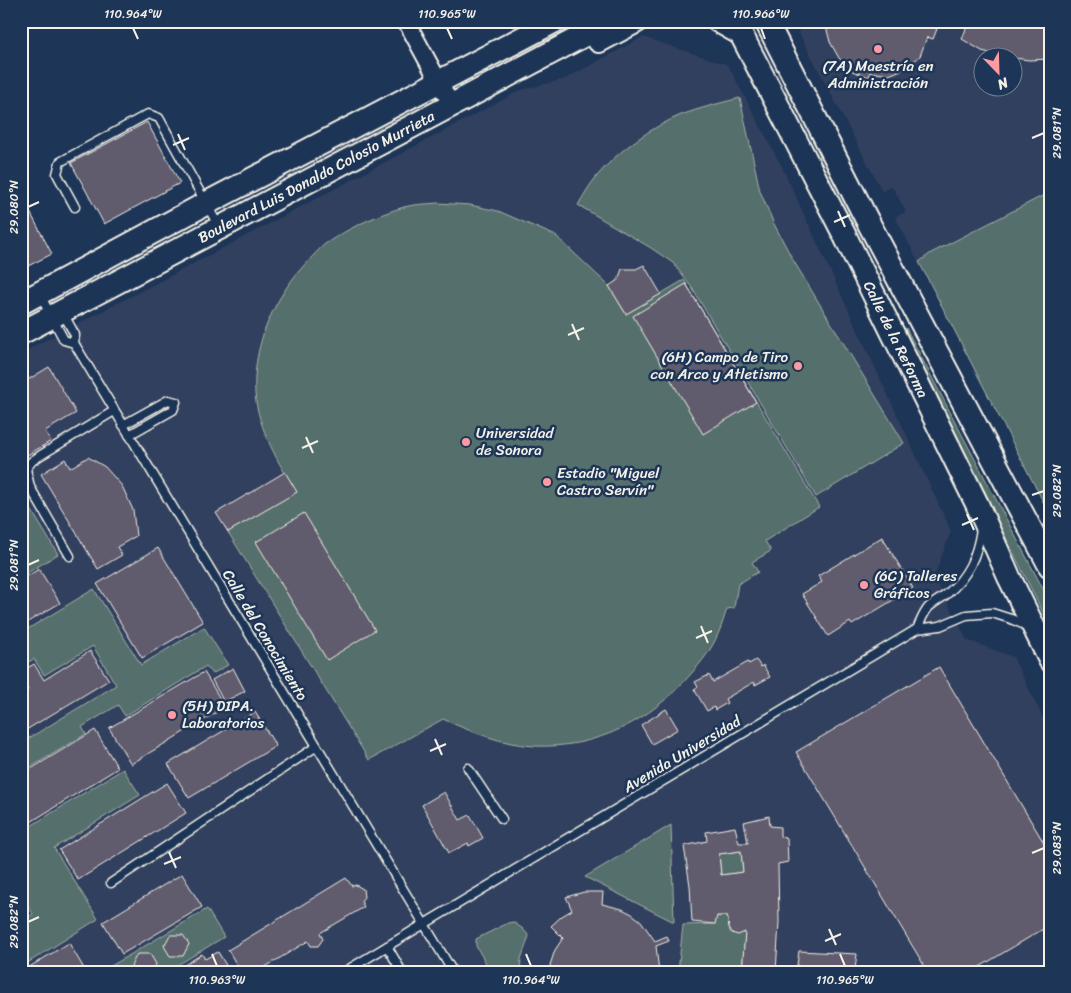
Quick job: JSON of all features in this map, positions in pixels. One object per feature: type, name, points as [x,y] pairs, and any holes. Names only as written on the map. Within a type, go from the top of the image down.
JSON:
[{"type":"main road","name":"Boulevard Luis Donaldo Colosio Murrieta","points":[[30,299],[555,21]]},
{"type":"main road","name":"Boulevard Luis Donaldo Colosio Murrieta","points":[[21,333],[611,21]]},
{"type":"main road","points":[[519,70],[566,58],[637,21]]},
{"type":"main road","points":[[718,21],[739,28]]},
{"type":"main road","name":"Calle de la Reforma","points":[[766,21],[1009,577],[1041,634],[1050,660]]},
{"type":"main road","name":"Calle de la Reforma","points":[[739,28],[1050,566]]},
{"type":"street","points":[[406,21],[452,106]]},
{"type":"lane","points":[[74,207],[57,174],[60,162],[148,114],[159,118],[220,228]]},
{"type":"lane","points":[[30,299],[57,314],[64,340],[74,344]]},
{"type":"lane","name":"Calle del Conocimiento","points":[[57,314],[75,335],[74,344],[453,972]]},
{"type":"lane","points":[[123,425],[168,400],[176,402],[173,410],[129,435]]},
{"type":"lane","points":[[70,556],[30,487],[26,469],[32,461],[41,455],[114,411]]},
{"type":"lane","points":[[917,630],[928,607],[946,596],[960,582],[972,565],[983,517]]},
{"type":"lane","points":[[917,630],[940,626],[966,615],[992,613],[1025,625],[1041,634]]},
{"type":"lane","name":"Avenida Universidad","points":[[344,972],[917,630]]},
{"type":"lane","points":[[111,883],[317,746]]},
{"type":"lane","points":[[468,768],[502,819]]},
{"type":"lane","points":[[387,946],[402,972]]},
{"type":"lane","points":[[1042,972],[1050,967]]},
{"type":"shaded area","points":[[797,21],[1050,21],[1050,515],[895,217],[906,212],[892,186],[882,191],[799,33]]},
{"type":"shaded area","name":"Universidad de Sonora","points":[[643,37],[728,65],[782,167],[951,531],[934,577],[967,640],[1013,657],[1050,732],[1050,972],[21,972],[21,353],[521,90],[565,79]]},
{"type":"green space","name":"(6H) Campo de Tiro con Arco y Atletismo","points":[[740,98],[760,191],[774,224],[793,260],[904,443],[816,497],[692,288],[673,263],[578,205],[592,182],[606,166],[647,133],[681,115]]},
{"type":"green space","points":[[1050,192],[1050,515],[919,262],[931,253]]},
{"type":"green space","name":"Estadio \"Miguel Castro Servín\"","points":[[438,203],[470,205],[498,211],[556,236],[609,286],[626,314],[684,280],[819,507],[765,541],[771,551],[752,562],[758,572],[738,584],[734,608],[727,609],[716,640],[706,656],[674,691],[657,706],[620,729],[579,743],[557,746],[534,746],[510,743],[487,737],[443,719],[369,760],[228,532],[296,492],[276,458],[265,433],[260,420],[255,394],[257,357],[262,339],[268,321],[286,289],[297,274],[325,244],[363,222],[404,207]]},
{"type":"green space","points":[[906,328],[1050,602],[1050,627],[903,329]]},
{"type":"green space","points":[[21,493],[58,554],[21,577]]},
{"type":"green space","points":[[94,589],[141,665],[204,627],[228,665],[212,674],[206,666],[125,716],[118,705],[82,727],[86,734],[21,773],[21,743],[116,685],[93,646],[44,675],[34,659],[21,666],[21,633]]},
{"type":"green space","points":[[123,769],[140,795],[54,848],[98,919],[21,967],[21,922],[33,914],[21,894],[21,832]]},
{"type":"green space","points":[[671,825],[674,922],[585,877]]},
{"type":"green space","points":[[741,851],[743,872],[721,875],[719,854]]},
{"type":"green space","points":[[207,909],[224,937],[166,972],[101,972]]},
{"type":"green space","points":[[717,916],[727,916],[730,932],[745,932],[742,972],[678,972],[683,925],[715,924]]},
{"type":"green space","points":[[513,922],[529,936],[521,959],[520,972],[491,972],[476,946],[476,939]]},
{"type":"building","name":"(7A) Maestría en Administración","points":[[828,21],[931,21],[930,24],[937,29],[933,39],[927,37],[920,56],[906,68],[889,75],[870,72],[869,77],[852,71],[839,58],[830,42],[826,26]]},
{"type":"building","points":[[969,21],[1050,21],[1050,59],[1024,59],[1024,48],[977,48],[962,39]]},
{"type":"building","points":[[147,122],[180,183],[104,224],[71,163]]},
{"type":"building","points":[[21,195],[52,254],[26,267],[21,258]]},
{"type":"building","points":[[644,265],[661,294],[626,314],[609,286],[618,280],[622,269],[636,269]]},
{"type":"building","points":[[686,284],[756,402],[703,434],[633,316]]},
{"type":"building","points":[[49,367],[76,413],[45,431],[51,441],[21,459],[21,384]]},
{"type":"building","points":[[88,457],[105,467],[122,486],[133,510],[136,536],[117,547],[122,555],[98,569],[41,474],[65,459],[70,468]]},
{"type":"building","points":[[285,472],[297,492],[228,532],[216,513]]},
{"type":"building","points":[[304,513],[375,630],[327,660],[256,542]]},
{"type":"building","name":"(6C) Talleres Gráficos","points":[[882,537],[913,588],[852,625],[850,622],[828,636],[802,594],[822,582],[818,576]]},
{"type":"building","points":[[158,548],[203,622],[142,658],[97,584]]},
{"type":"building","points":[[39,569],[60,603],[21,626],[21,580]]},
{"type":"building","points":[[90,651],[109,680],[21,733],[21,693],[28,690],[21,679],[21,672],[34,664],[44,680]]},
{"type":"building","points":[[756,660],[761,667],[763,665],[770,677],[755,685],[754,682],[725,699],[727,703],[715,710],[714,707],[707,711],[694,689],[698,687],[695,682],[709,675],[713,682],[748,662],[749,664]]},
{"type":"building","points":[[939,667],[1050,853],[1050,925],[971,972],[928,972],[796,752]]},
{"type":"building","points":[[233,668],[245,691],[224,702],[212,680]]},
{"type":"building","name":"(5H) DIPA. Laboratorios","points":[[204,672],[225,707],[131,764],[109,728]]},
{"type":"building","points":[[666,709],[678,729],[652,744],[641,725]]},
{"type":"building","points":[[255,712],[276,746],[189,798],[168,764]]},
{"type":"building","points":[[95,730],[118,768],[21,828],[21,775]]},
{"type":"building","points":[[167,783],[186,813],[78,880],[59,850]]},
{"type":"building","points":[[444,792],[460,820],[470,815],[483,838],[469,846],[468,843],[449,853],[422,805]]},
{"type":"building","points":[[769,816],[770,826],[780,827],[780,836],[787,839],[788,862],[778,864],[779,922],[776,972],[742,972],[745,932],[738,935],[732,933],[727,916],[717,916],[715,924],[692,922],[690,886],[684,846],[707,841],[706,832],[735,827],[739,843],[748,843],[744,822]],"holes":[[[741,851],[743,872],[721,875],[719,854]]]},
{"type":"building","points":[[182,874],[202,907],[122,954],[103,922]]},
{"type":"building","points":[[346,878],[352,886],[356,885],[363,889],[364,897],[361,901],[364,907],[320,933],[323,939],[318,946],[311,946],[308,941],[257,972],[241,972],[228,950]]},
{"type":"building","points":[[584,892],[603,892],[602,904],[622,909],[632,914],[641,921],[655,941],[667,936],[669,941],[656,946],[659,972],[551,972],[550,965],[555,950],[563,938],[551,926],[572,910],[566,897]]},
{"type":"building","points":[[170,935],[183,935],[189,944],[183,956],[170,956],[164,946]]},
{"type":"building","points":[[69,943],[86,972],[21,972]]},
{"type":"building","points":[[799,951],[857,954],[855,969],[872,969],[872,972],[796,972]]},
{"type":"building","points":[[218,952],[230,972],[173,972],[202,954],[205,959]]},
{"type":"building","points":[[137,954],[150,954],[156,964],[152,972],[135,972],[131,966]]},
{"type":"place","name":"(7A) Maestría en Administración","points":[[878,49]]},
{"type":"place","name":"(6H) Campo de Tiro con Arco y Atletismo","points":[[798,366]]},
{"type":"place","name":"Universidad de Sonora","points":[[466,442]]},
{"type":"place","name":"Estadio \"Miguel Castro Servín\"","points":[[547,482]]},
{"type":"place","name":"(6C) Talleres Gráficos","points":[[864,585]]},
{"type":"place","name":"(5H) DIPA. Laboratorios","points":[[172,715]]}]
